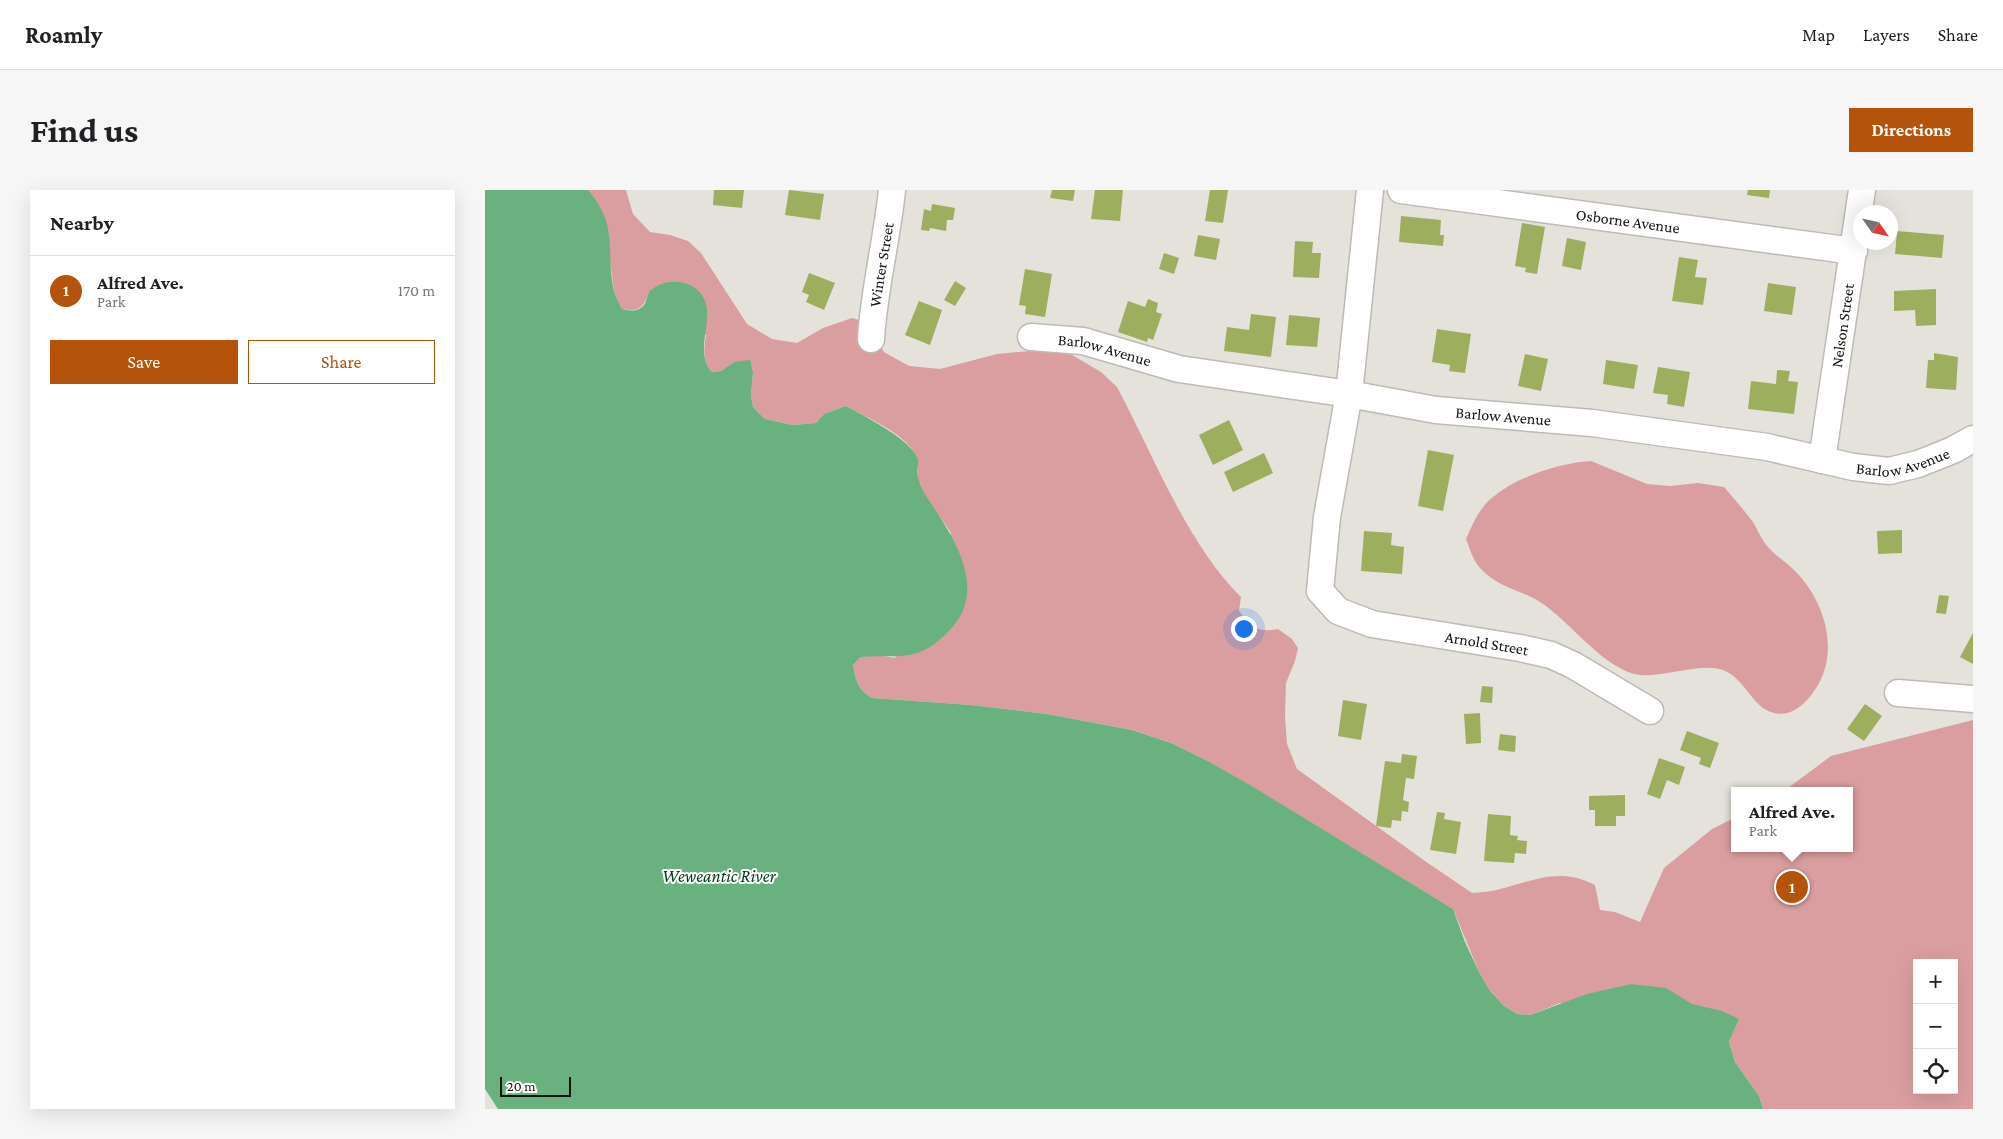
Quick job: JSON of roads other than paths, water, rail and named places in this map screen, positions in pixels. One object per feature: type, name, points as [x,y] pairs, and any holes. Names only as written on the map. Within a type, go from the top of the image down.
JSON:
[{"type":"street","name":"Winter Street","points":[[871,339],[873,311],[888,226],[892,190]]},
{"type":"street","points":[[1349,394],[1370,190]]},
{"type":"street","name":"Osborne Avenue","points":[[1401,190],[1854,251]]},
{"type":"street","name":"Nelson Street","points":[[1822,460],[1862,190]]},
{"type":"street","name":"Barlow Avenue","points":[[1031,337],[1083,341],[1179,369],[1349,394],[1435,410],[1592,424],[1767,447],[1853,467],[1889,471],[1918,464],[1953,450],[1973,439]]},
{"type":"street","name":"Arnold Street","points":[[1349,394],[1327,517],[1320,591],[1338,611],[1372,624],[1520,648],[1551,655],[1573,665],[1650,711]]},
{"type":"street","points":[[1898,693],[1973,699]]},
{"type":"water","name":"Weweantic River","points":[[485,190],[588,190],[594,197],[607,224],[613,288],[622,309],[639,309],[645,303],[650,291],[664,283],[681,282],[688,284],[701,294],[705,301],[707,319],[704,356],[707,364],[712,372],[721,371],[734,362],[750,360],[753,373],[751,395],[753,407],[765,419],[792,425],[816,423],[824,414],[846,406],[887,429],[914,452],[918,461],[917,471],[921,486],[957,547],[967,582],[966,599],[960,616],[948,632],[928,648],[907,655],[861,657],[853,665],[858,684],[867,695],[872,698],[971,705],[1047,714],[1132,730],[1171,743],[1206,760],[1255,788],[1453,909],[1465,942],[1490,991],[1504,1006],[1517,1014],[1530,1015],[1587,994],[1631,984],[1666,988],[1692,1004],[1722,1011],[1739,1019],[1729,1042],[1735,1062],[1759,1096],[1763,1109],[498,1109],[485,1089]]},
{"type":"place","name":"Alfred Ave.","points":[[1792,887]]}]
